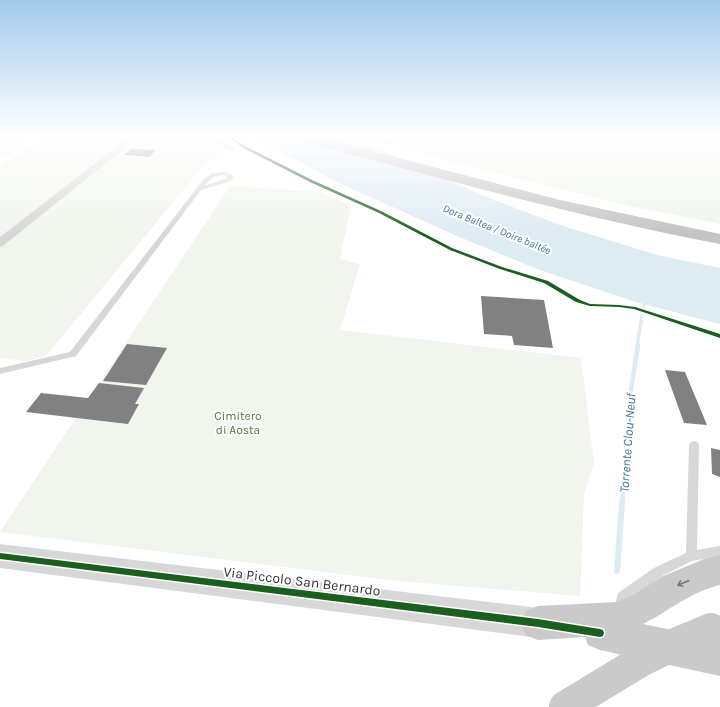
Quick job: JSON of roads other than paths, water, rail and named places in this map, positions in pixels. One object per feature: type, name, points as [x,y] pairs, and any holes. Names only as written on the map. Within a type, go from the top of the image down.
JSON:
[{"type":"highway","points":[[421,168],[504,190],[634,221],[720,239]]},
{"type":"highway","points":[[439,168],[638,217],[720,232]]},
{"type":"main road","points":[[621,624],[672,588],[704,574],[720,570]]},
{"type":"main road","points":[[538,623],[621,624],[661,645],[711,655],[717,638],[674,644],[639,662],[565,707]]},
{"type":"street","points":[[0,243],[95,168]]},
{"type":"street","name":"Via Piccolo San Bernardo","points":[[0,556],[538,623]]},
{"type":"lane","points":[[0,371],[73,354],[208,176],[215,173],[224,173],[229,175],[231,178],[226,182],[199,189]]},
{"type":"lane","points":[[691,556],[694,446]]},
{"type":"lane","points":[[621,624],[622,597],[658,572],[691,556],[720,551]]},
{"type":"water","name":"Dora Baltea / Doire baltée","points":[[311,168],[420,168],[494,200],[560,225],[657,255],[720,268],[720,324],[636,302],[537,269],[457,236],[339,183]]},
{"type":"waterway","name":"Torrente Clou-Neuf","points":[[637,346],[642,316]]},
{"type":"waterway","name":"Torrente Clou-Neuf","points":[[622,503],[630,396],[638,345]]},
{"type":"waterway","name":"Torrente Clou-Neuf","points":[[617,571],[622,502]]},
{"type":"park label","name":"Cimitero di Aosta","points":[[238,423]]}]
